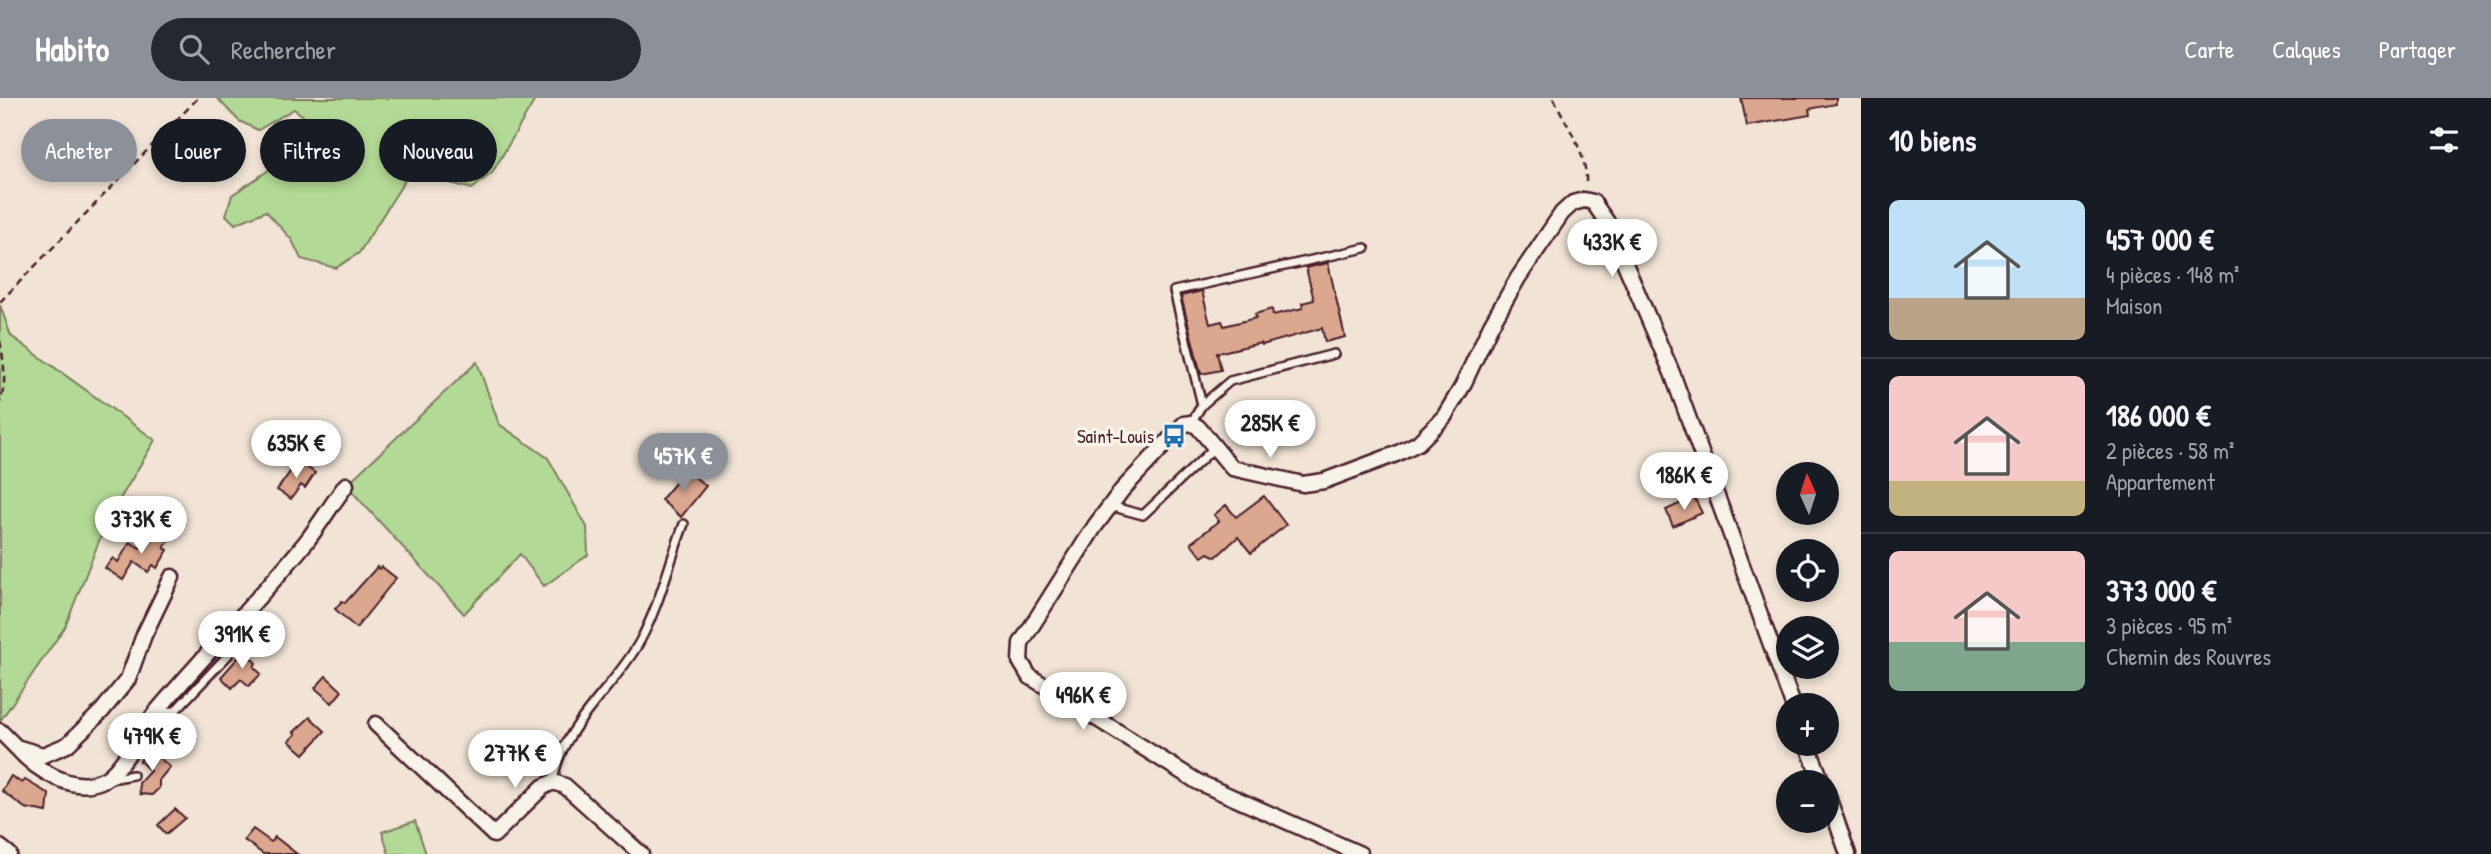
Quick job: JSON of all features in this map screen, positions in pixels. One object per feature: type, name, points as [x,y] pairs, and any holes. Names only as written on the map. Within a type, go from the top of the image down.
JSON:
[{"type":"street","points":[[1360,854],[1198,782],[1028,676],[1020,661],[1021,642],[1038,612],[1110,506],[1184,424],[1191,423],[1198,428],[1232,468],[1304,484],[1324,481],[1418,443],[1450,407],[1491,325],[1542,241],[1573,203],[1584,200],[1593,202],[1607,222],[1672,373],[1789,693]]},
{"type":"street","points":[[0,731],[30,764],[55,778],[85,783],[105,779],[124,758],[155,712],[306,542],[345,485]]},
{"type":"street","points":[[16,747],[43,755],[67,745],[102,711],[128,679],[144,635],[173,578]]},
{"type":"street","points":[[376,724],[494,835],[543,787],[553,782],[565,786],[641,854]]},
{"type":"street","points":[[1839,828],[1848,854]]},
{"type":"street","points":[[0,848],[9,854]]},
{"type":"lane","points":[[1202,405],[1174,291],[1366,248]]},
{"type":"lane","points":[[1191,423],[1202,405],[1230,381],[1334,354]]},
{"type":"lane","points":[[1110,506],[1143,514],[1214,448]]},
{"type":"lane","points":[[553,782],[564,744],[639,642],[653,612],[684,524]]},
{"type":"lane","points":[[155,712],[175,711],[229,654]]},
{"type":"lane","points":[[105,779],[121,779],[133,775]]},
{"type":"path","points":[[0,302],[198,98]]},
{"type":"path","points":[[1554,98],[1582,155],[1586,182],[1584,200]]},
{"type":"path","points":[[0,341],[4,361],[0,402]]},
{"type":"green space","points":[[217,98],[536,98],[497,164],[497,119],[379,119],[379,182],[404,182],[359,253],[336,268],[301,259],[292,240],[266,211],[235,224],[226,215],[232,195],[260,176],[260,182],[365,182],[365,119],[307,119],[294,109],[277,119],[260,119],[258,130],[246,124],[246,119],[237,119]]},
{"type":"green space","points":[[447,182],[481,182],[472,189]]},
{"type":"green space","points":[[0,305],[11,336],[155,440],[107,521],[65,627],[0,721]]},
{"type":"green space","points":[[477,362],[499,424],[548,458],[587,527],[588,555],[544,586],[520,554],[464,614],[346,485]]},
{"type":"green space","points":[[415,821],[426,854],[389,854],[382,832]]},
{"type":"building","points":[[1741,98],[1836,98],[1836,104],[1809,109],[1810,115],[1747,126]]},
{"type":"building","points":[[1328,263],[1345,337],[1325,342],[1322,328],[1262,345],[1261,343],[1217,353],[1221,370],[1201,374],[1181,296],[1202,291],[1210,324],[1222,321],[1224,326],[1256,318],[1255,314],[1272,309],[1273,315],[1303,308],[1302,303],[1314,300],[1306,268]]},
{"type":"building","points":[[298,461],[315,473],[305,488],[301,485],[291,499],[277,490]]},
{"type":"building","points":[[686,470],[706,486],[681,517],[661,500]]},
{"type":"building","points":[[1264,496],[1286,525],[1251,553],[1238,537],[1216,557],[1208,553],[1202,557],[1191,543],[1219,521],[1214,515],[1226,505],[1236,517]]},
{"type":"building","points":[[1694,497],[1702,513],[1673,526],[1666,510]]},
{"type":"building","points":[[153,530],[169,540],[164,548],[168,550],[157,568],[153,565],[148,572],[134,562],[123,580],[105,568],[113,558],[118,562],[130,542],[140,548]]},
{"type":"building","points":[[377,567],[382,567],[396,578],[356,628],[335,609],[342,601],[345,603]]},
{"type":"building","points":[[244,651],[256,663],[254,667],[261,674],[249,686],[241,679],[232,688],[221,677]]},
{"type":"building","points":[[326,676],[342,691],[332,703],[315,688]]},
{"type":"building","points":[[310,717],[325,731],[304,754],[289,741],[296,734],[294,732]]},
{"type":"building","points":[[147,747],[170,767],[159,780],[159,788],[152,795],[140,794],[139,783],[150,771],[140,761]]},
{"type":"building","points":[[11,776],[22,783],[25,780],[49,794],[47,812],[25,808],[2,791]]},
{"type":"building","points":[[175,809],[185,818],[166,834],[158,825]]},
{"type":"building","points":[[253,829],[271,842],[275,837],[297,854],[263,854],[244,840]]},
{"type":"place","name":"Saint-Louis","points":[[1174,436]]}]
